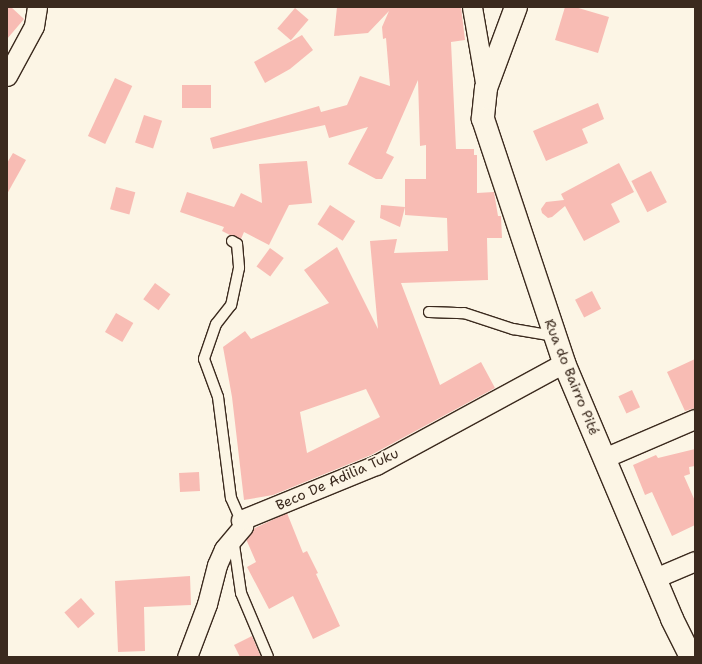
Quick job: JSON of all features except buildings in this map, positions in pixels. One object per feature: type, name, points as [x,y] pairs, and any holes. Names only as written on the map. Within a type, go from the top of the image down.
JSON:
[{"type":"main road","name":"Rua do Bairro Pité","points":[[516,7],[486,88],[483,119],[564,363],[687,655]]},
{"type":"street","points":[[7,76],[34,26],[37,7]]},
{"type":"street","points":[[472,7],[486,88]]},
{"type":"street","name":"Beco De Adilia Tuku","points":[[241,520],[376,465],[564,363]]},
{"type":"street","points":[[604,458],[695,419]]},
{"type":"street","points":[[187,657],[207,604],[217,566],[233,538],[243,526],[241,520]]},
{"type":"street","points":[[655,578],[695,561]]},
{"type":"lane","points":[[232,241],[237,244],[239,268],[231,306],[216,324],[204,359],[218,397],[231,498],[241,520]]},
{"type":"lane","points":[[429,312],[464,313],[513,329],[554,336]]},
{"type":"lane","points":[[233,538],[241,593],[268,657]]}]
